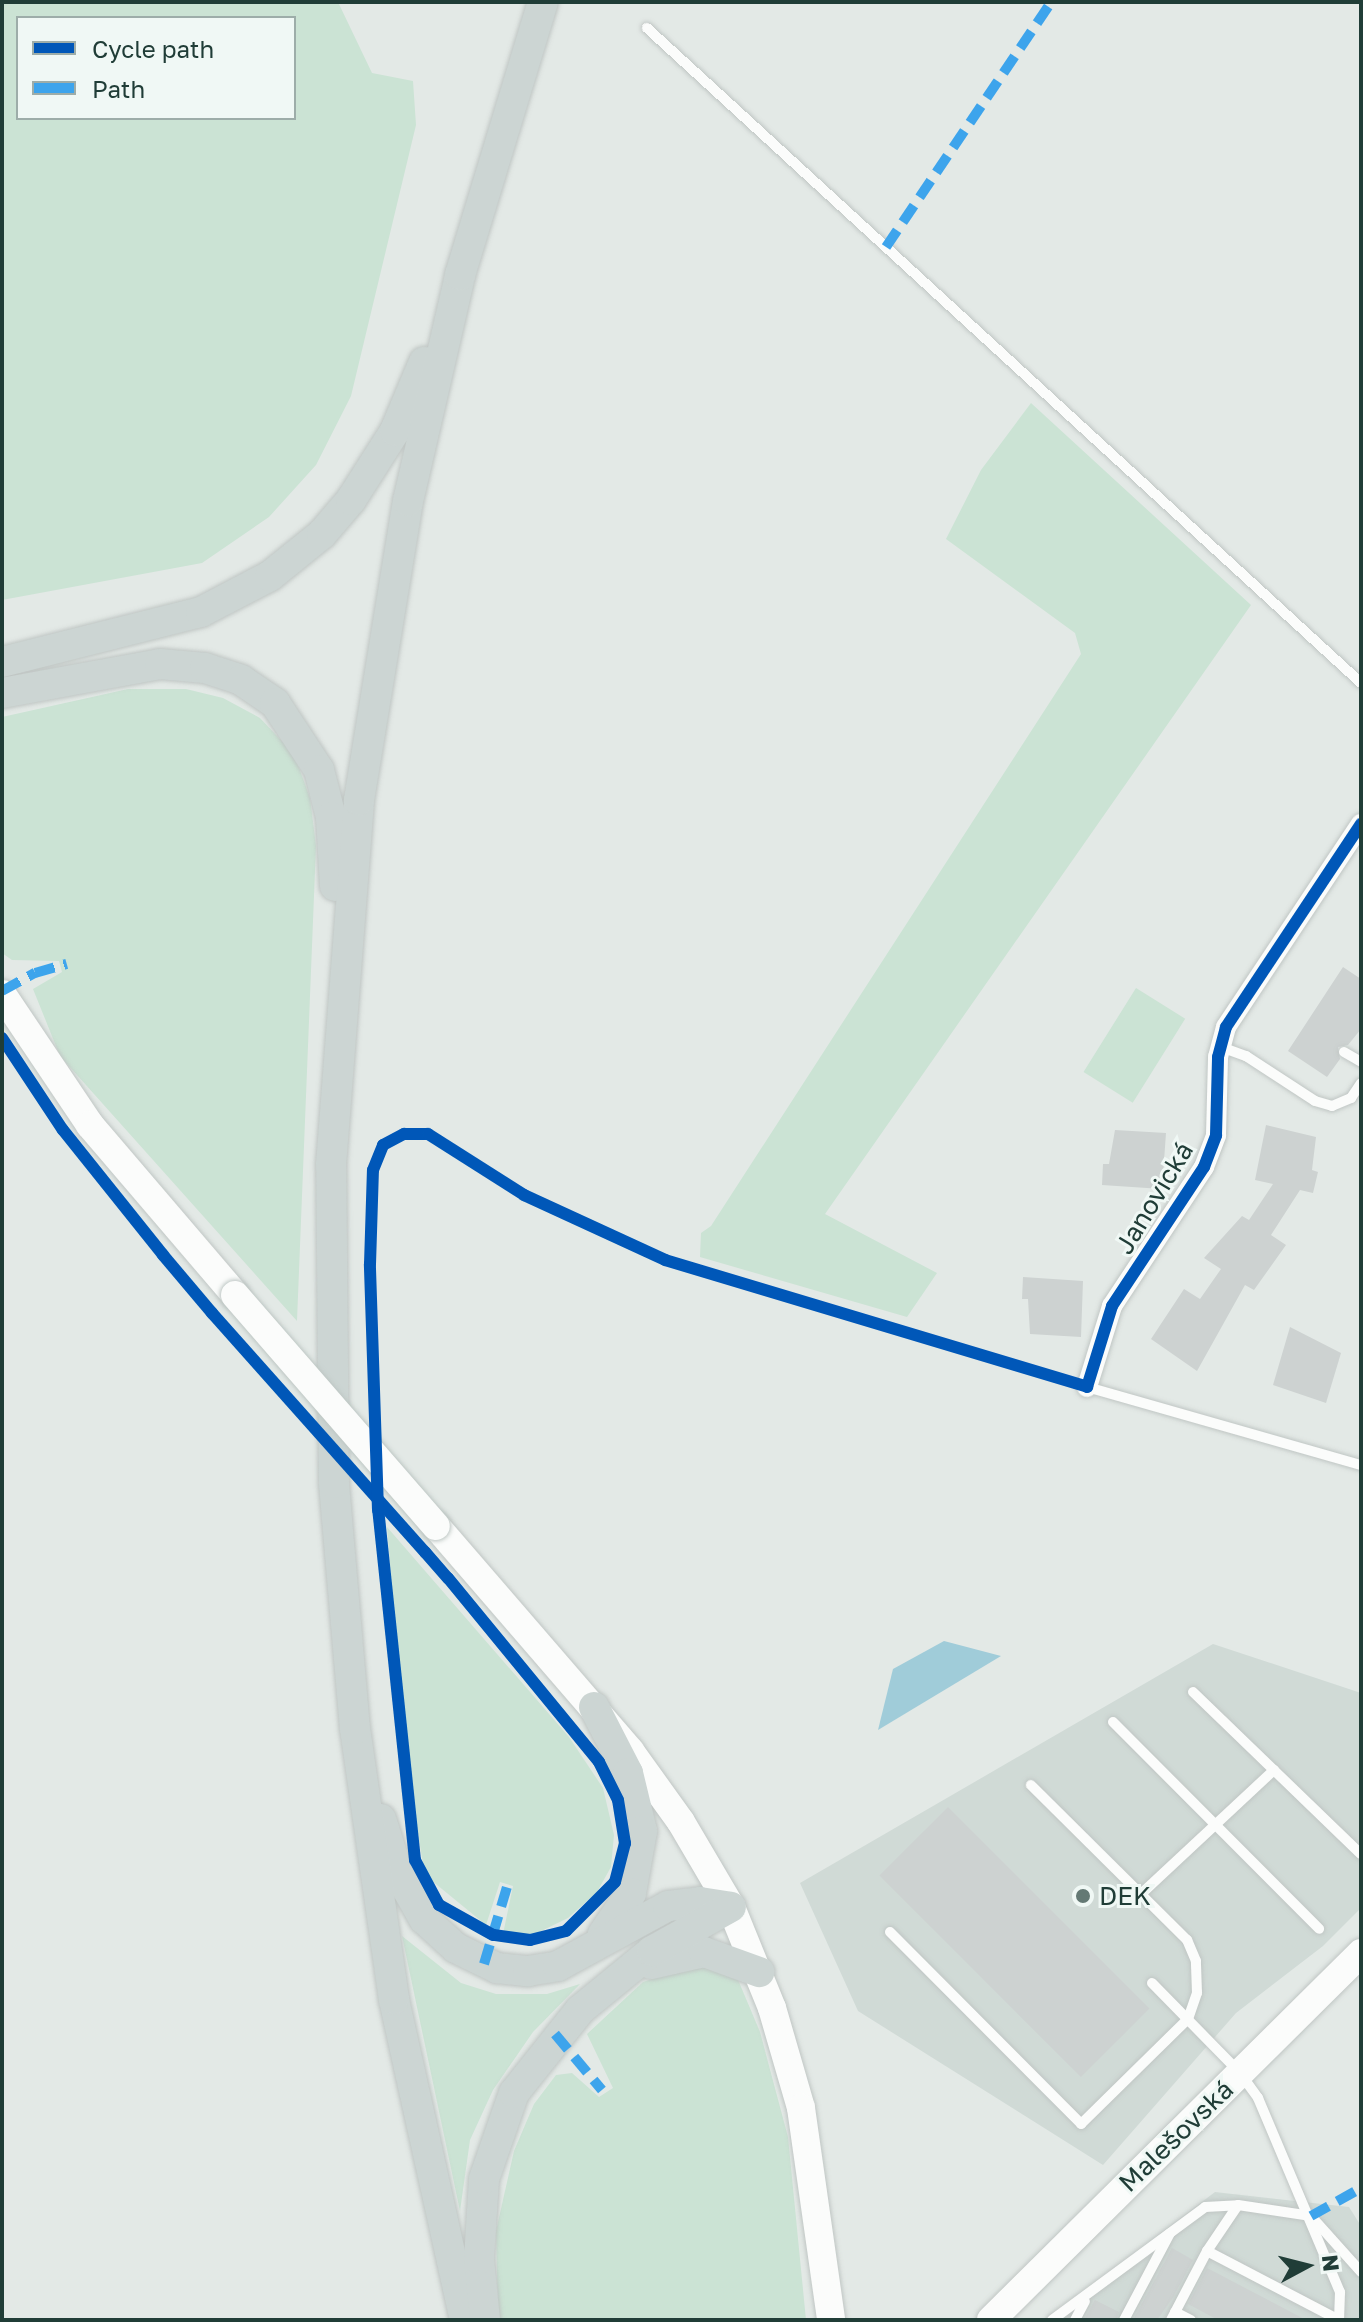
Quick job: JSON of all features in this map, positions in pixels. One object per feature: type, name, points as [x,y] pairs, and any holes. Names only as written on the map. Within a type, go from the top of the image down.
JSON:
[{"type":"main road","points":[[339,1020],[370,718],[408,501],[460,275],[543,2]]},
{"type":"main road","points":[[7,660],[201,612],[270,576],[322,534],[351,500],[395,431],[460,275]]},
{"type":"main road","points":[[9,693],[130,666],[187,665],[223,673],[275,703],[308,748],[329,804],[339,1020],[330,1372],[341,1590],[355,1729],[394,1999],[465,2320]]},
{"type":"main road","points":[[2,994],[45,1066],[90,1125],[594,1707],[681,1822],[731,1907],[759,1972],[801,2108],[831,2320]]},
{"type":"main road","points":[[589,1951],[631,1893],[642,1850],[635,1793],[594,1707]]},
{"type":"main road","points":[[355,1729],[398,1873],[434,1930],[484,1964],[513,1971],[558,1966],[668,1906],[700,1902],[731,1907]]},
{"type":"main road","points":[[485,2320],[480,2217],[500,2122],[525,2074],[555,2034],[652,1951],[731,1907]]},
{"type":"main road","points":[[627,1974],[672,1957],[704,1952],[759,1972]]},
{"type":"main road","name":"Malešovská","points":[[991,2320],[1361,1953]]},
{"type":"main road","points":[[815,2320],[818,2228]]},
{"type":"street","name":"Janovická","points":[[1087,1387],[1112,1306],[1204,1167],[1216,1135],[1221,1047],[1226,1027],[1361,824]]},
{"type":"lane","points":[[647,28],[1361,683]]},
{"type":"lane","points":[[1221,1047],[1246,1056],[1315,1101],[1332,1106],[1351,1098],[1361,1083]]},
{"type":"lane","points":[[1344,1052],[1361,1062]]},
{"type":"lane","points":[[1087,1387],[1361,1465]]},
{"type":"lane","points":[[1193,1692],[1361,1854]]},
{"type":"lane","points":[[1113,1722],[1319,1929]]},
{"type":"lane","points":[[1141,1894],[1274,1770]]},
{"type":"lane","points":[[890,1932],[1081,2124],[1188,2019],[1197,1993],[1196,1961],[1187,1940],[1031,1785]]},
{"type":"lane","points":[[1152,1983],[1240,2073],[1258,2098],[1311,2216],[1340,2292],[1339,2320],[1207,2251]]},
{"type":"lane","points":[[1191,2320],[1173,2316],[1207,2251],[1238,2205]]},
{"type":"lane","points":[[1052,2320],[1087,2298],[1172,2229],[1205,2207],[1238,2205],[1311,2216],[1361,2272]]},
{"type":"lane","points":[[1124,2320],[1172,2229]]},
{"type":"lane","points":[[1075,2320],[1087,2298]]},
{"type":"shaded area","name":"DEK","points":[[1213,1644],[1361,1693],[1361,1908],[1323,1946],[1236,2013],[1103,2165],[858,2011],[800,1883]]},
{"type":"shaded area","points":[[1215,2192],[1349,2207],[1361,2226],[1361,2320],[1052,2320],[1068,2303]]},
{"type":"green space","points":[[2,2],[338,2],[372,73],[413,81],[416,125],[351,396],[316,465],[269,517],[202,563],[2,600]]},
{"type":"green space","points":[[1031,403],[1251,605],[825,1214],[937,1273],[907,1317],[700,1257],[701,1233],[711,1226],[1081,654],[1075,633],[946,539],[981,470]]},
{"type":"green space","points":[[128,689],[186,689],[223,698],[260,718],[294,754],[310,798],[316,846],[297,1321],[60,1056],[33,989],[62,972],[59,961],[12,960],[2,953],[2,717]]},
{"type":"green space","points":[[1136,988],[1185,1019],[1133,1103],[1084,1072]]},
{"type":"green space","points":[[387,1527],[569,1737],[603,1788],[614,1835],[611,1867],[597,1892],[568,1918],[533,1935],[503,1934],[513,1886],[500,1882],[486,1925],[431,1880],[423,1864],[406,1760]]},
{"type":"green space","points":[[402,1936],[461,1983],[496,1994],[547,1994],[580,1984],[533,2032],[493,2090],[470,2140],[460,2211]]},
{"type":"green space","points":[[697,1964],[736,1975],[760,2032],[788,2137],[806,2320],[498,2320],[496,2231],[514,2151],[534,2104],[556,2075],[572,2073],[599,2097],[613,2088],[587,2034],[643,1982]]},
{"type":"water","points":[[944,1641],[1001,1656],[878,1730],[893,1669]]},
{"type":"building","points":[[1343,967],[1361,979],[1361,1029],[1348,1045],[1338,1047],[1340,1059],[1327,1077],[1288,1051]]},
{"type":"building","points":[[1266,1125],[1316,1137],[1312,1170],[1318,1172],[1313,1193],[1300,1190],[1271,1235],[1286,1245],[1254,1290],[1245,1285],[1197,1371],[1151,1339],[1184,1289],[1200,1299],[1221,1269],[1204,1258],[1242,1216],[1249,1220],[1273,1184],[1255,1180]]},
{"type":"building","points":[[1115,1130],[1166,1133],[1162,1189],[1102,1185],[1103,1164],[1109,1164]]},
{"type":"building","points":[[1023,1277],[1083,1281],[1081,1337],[1030,1334],[1028,1299],[1022,1299]]},
{"type":"building","points":[[1290,1327],[1341,1353],[1326,1403],[1273,1385]]},
{"type":"building","points":[[948,1807],[1150,2009],[1081,2077],[879,1876]]},
{"type":"building","points":[[1172,2248],[1193,2260],[1174,2296],[1157,2320],[1133,2320]]},
{"type":"building","points":[[1207,2268],[1306,2320],[1218,2320],[1188,2304]]},
{"type":"building","points":[[1095,2300],[1119,2312],[1116,2320],[1084,2320]]},
{"type":"marked path","points":[[886,247],[1051,2]]},
{"type":"marked path","points":[[2,991],[35,973],[67,964]]},
{"type":"marked path","points":[[484,1964],[507,1887]]},
{"type":"marked path","points":[[555,2034],[602,2090]]},
{"type":"marked path","points":[[1311,2216],[1361,2188]]},
{"type":"cycle path","points":[[2,1038],[63,1130],[163,1255],[212,1313],[425,1552],[448,1578],[599,1762],[618,1800],[625,1843],[615,1882],[566,1931],[530,1940],[493,1935],[439,1905],[415,1860],[378,1510],[370,1264],[373,1170],[383,1145],[404,1134],[428,1134],[524,1195],[665,1260],[1087,1387],[1112,1306],[1204,1167],[1216,1135],[1218,1057],[1226,1027],[1361,824]]},
{"type":"place","name":"DEK","points":[[1083,1896]]}]
